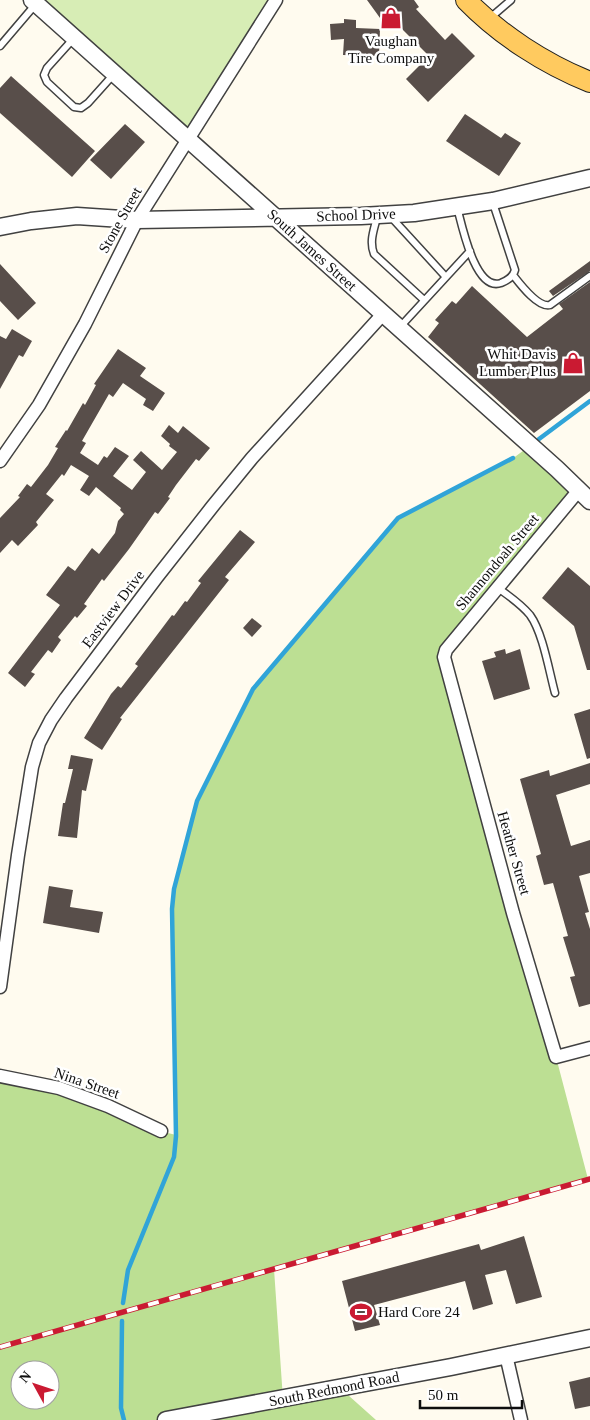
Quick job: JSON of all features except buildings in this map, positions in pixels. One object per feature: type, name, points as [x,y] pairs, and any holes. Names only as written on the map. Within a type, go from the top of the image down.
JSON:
[{"type":"main road","points":[[466,0],[487,20],[508,36],[543,59],[590,82]]},
{"type":"street","name":"Stone Street","points":[[0,461],[44,397],[85,324],[137,220],[276,0]]},
{"type":"street","name":"South James Street","points":[[34,2],[186,140],[276,217],[584,496]]},
{"type":"street","name":"School Drive","points":[[0,227],[31,221],[77,216],[137,220],[383,214],[457,207],[493,201],[590,178]]},
{"type":"street","name":"Eastview Drive","points":[[0,987],[32,767],[39,743],[51,720],[151,584],[252,458],[383,314]]},
{"type":"street","name":"Shannondoah Street","points":[[444,657],[446,650],[498,588],[584,496]]},
{"type":"street","name":"Heather Street","points":[[444,657],[508,895],[556,1057],[590,1048]]},
{"type":"street","name":"Nina Street","points":[[0,1076],[68,1091],[108,1106],[160,1131]]},
{"type":"street","name":"South Redmond Road","points":[[166,1420],[590,1338]]},
{"type":"street","points":[[506,1355],[521,1420]]},
{"type":"lane","points":[[487,20],[511,0]]},
{"type":"lane","points":[[0,46],[34,2]]},
{"type":"lane","points":[[74,38],[47,68],[44,75],[47,82],[74,107],[81,108],[88,103],[114,74]]},
{"type":"lane","points":[[457,207],[479,274],[487,281],[498,284],[507,280],[513,275],[515,270],[493,201]]},
{"type":"lane","points":[[424,300],[374,254],[371,247],[372,239],[383,214],[446,276]]},
{"type":"lane","points":[[399,328],[470,251]]},
{"type":"lane","points":[[513,275],[523,287],[546,306],[590,276]]},
{"type":"lane","points":[[498,588],[520,605],[530,616],[538,630],[554,693]]},
{"type":"green space","points":[[32,0],[276,0],[186,140]]},
{"type":"green space","points":[[531,445],[579,490],[446,650],[588,1179],[274,1269],[283,1399],[339,1387],[376,1420],[0,1420],[0,1077],[96,1101],[160,1131],[176,1135],[172,909],[174,889],[197,801],[253,689],[398,518],[512,459]]},
{"type":"waterway","points":[[539,439],[590,401]]},
{"type":"waterway","points":[[123,1303],[128,1270],[174,1157],[176,1136],[172,909],[174,889],[197,801],[253,689],[398,518],[513,458]]},
{"type":"waterway","points":[[122,1321],[121,1408],[124,1420]]},
{"type":"railway","points":[[0,1347],[590,1179]]},
{"type":"place","name":"Vaughan Tire Company","points":[[391,18]]},
{"type":"place","name":"Whit Davis Lumber Plus","points":[[573,363]]},
{"type":"place","name":"Hard Core 24","points":[[361,1312]]}]
